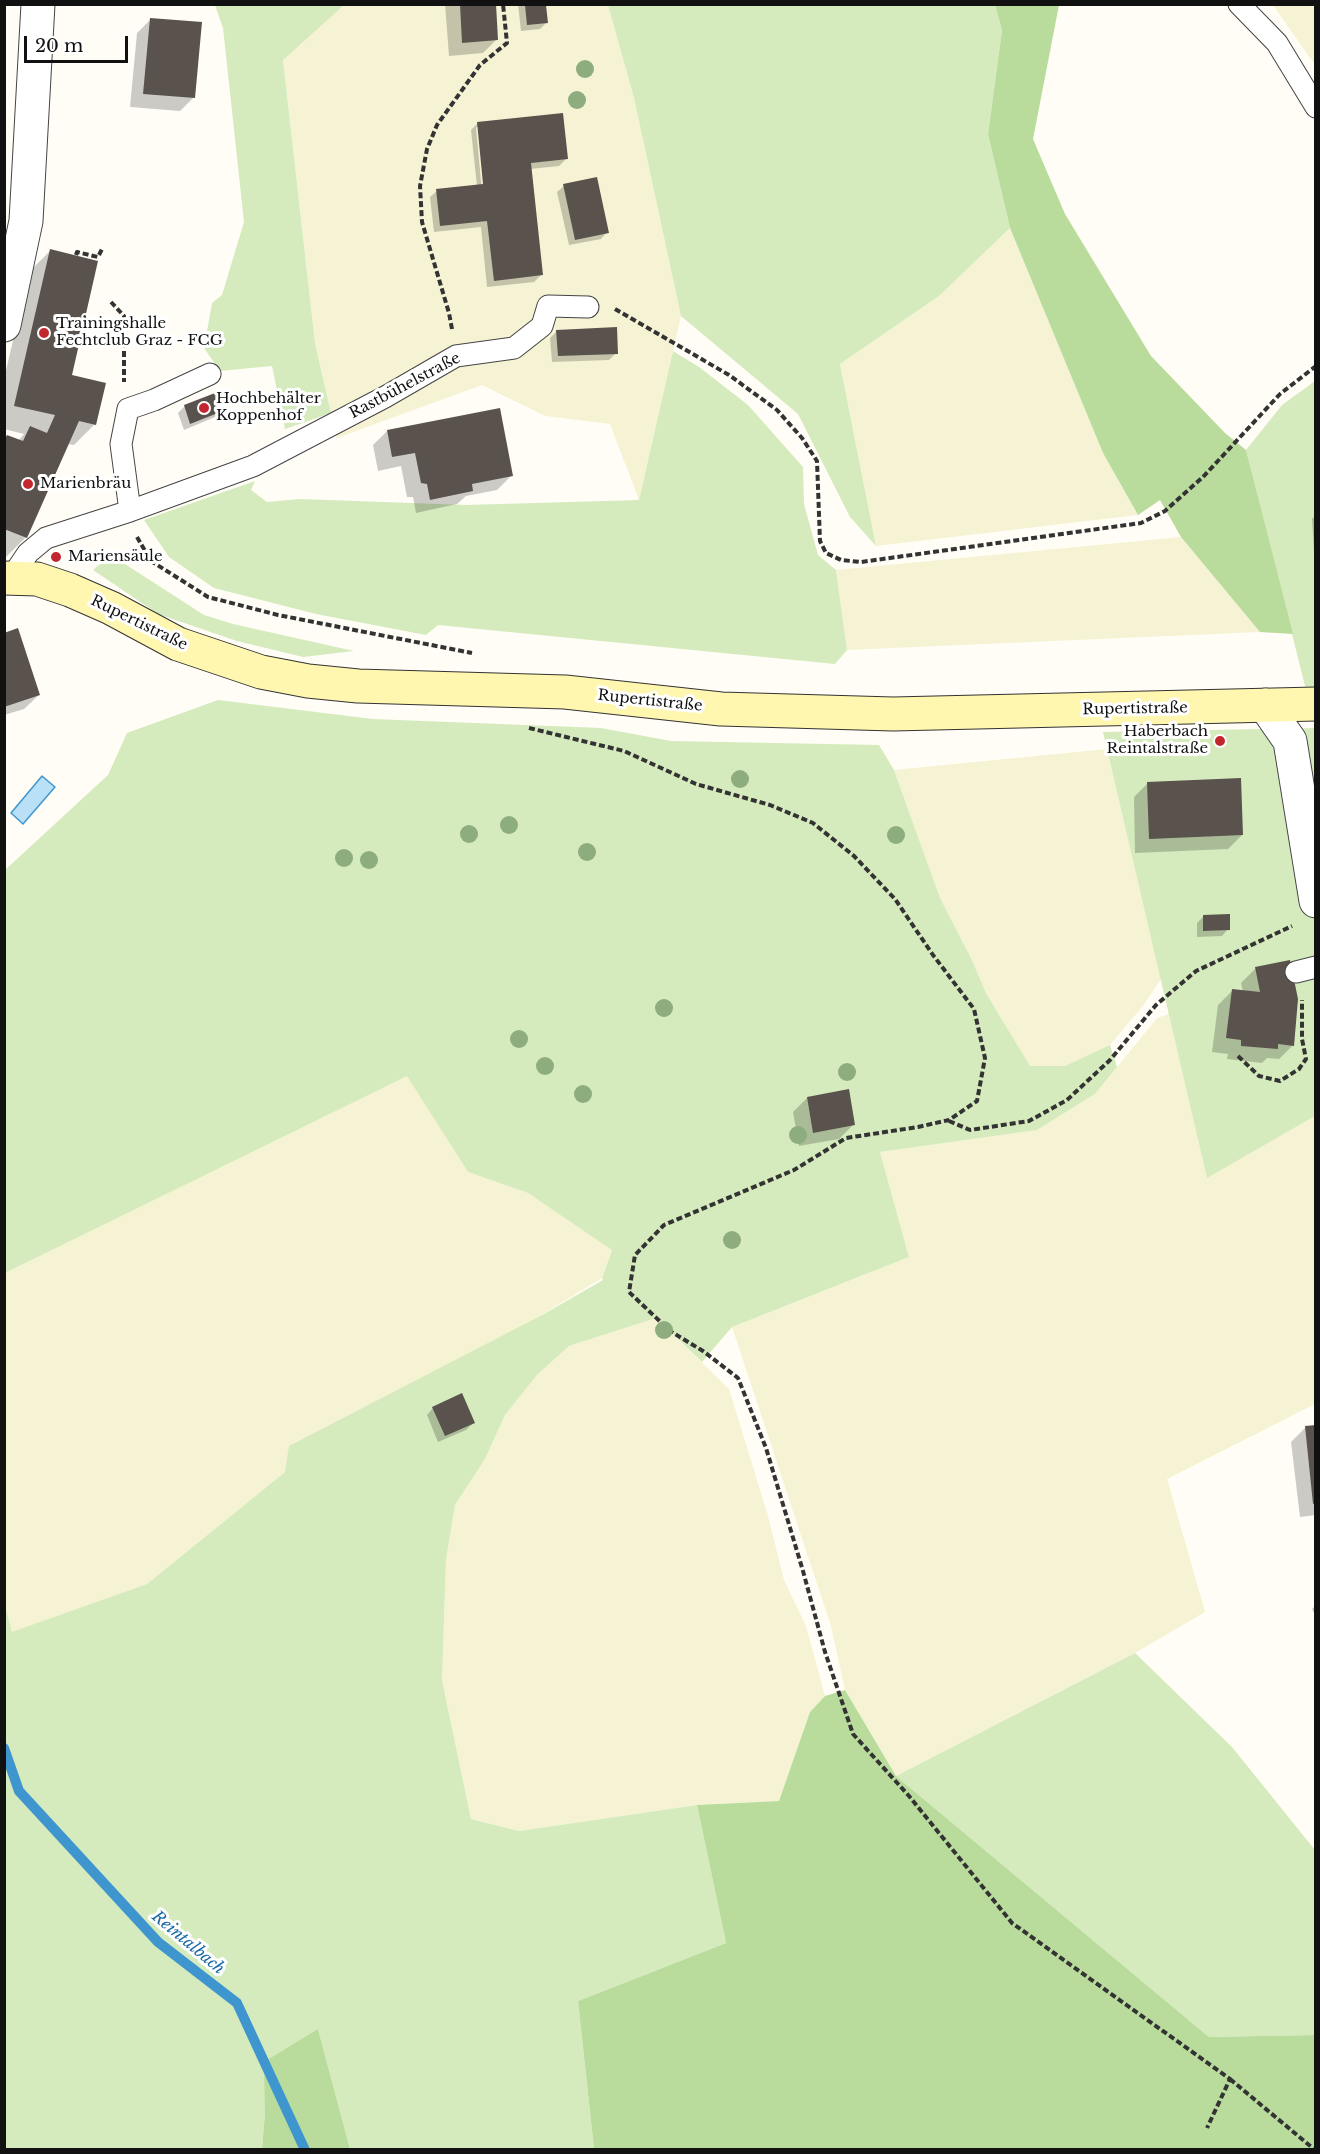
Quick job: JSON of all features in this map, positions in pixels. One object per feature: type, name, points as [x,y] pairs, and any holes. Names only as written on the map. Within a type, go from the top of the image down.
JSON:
[{"type":"main road","name":"Rupertistraße","points":[[8,578],[38,579],[70,590],[111,608],[178,644],[250,669],[284,677],[358,686],[565,692],[720,709],[893,714],[1316,704]]},
{"type":"street","points":[[4,325],[26,221],[38,4]]},
{"type":"street","points":[[1265,705],[1303,742],[1307,912]]},
{"type":"lane","points":[[1239,4],[1276,43],[1316,108]]},
{"type":"lane","name":"Rastbühelstraße","points":[[8,578],[28,553],[46,538],[130,511],[253,466],[385,397],[456,356],[514,348],[542,326],[549,306],[588,307]]},
{"type":"lane","points":[[130,511],[121,444],[128,409],[154,400],[210,374]]},
{"type":"path","points":[[456,356],[449,313],[422,222],[420,186],[426,149],[437,125],[480,65],[507,43],[503,4]]},
{"type":"path","points":[[76,255],[77,252],[98,257],[103,247]]},
{"type":"path","points":[[588,307],[602,301],[729,375],[777,410],[802,438],[817,461],[820,541],[826,553],[841,560],[861,562],[1141,523],[1165,511],[1203,477],[1280,394],[1316,366]]},
{"type":"path","points":[[111,302],[124,316],[123,368],[128,409]]},
{"type":"path","points":[[130,511],[133,530],[151,561],[208,597],[278,615],[477,654]]},
{"type":"path","points":[[519,726],[624,751],[696,784],[770,805],[813,823],[854,856],[895,899],[933,955],[974,1009],[985,1058],[977,1101],[948,1120],[846,1138],[794,1170],[664,1225],[635,1255],[629,1292],[670,1331],[704,1352],[738,1378],[766,1448],[825,1652],[853,1734],[909,1796],[1012,1923],[1230,2079],[1315,2150]]},
{"type":"path","points":[[948,1120],[970,1131],[1029,1121],[1066,1100],[1110,1060],[1156,1005],[1196,971],[1307,912]]},
{"type":"path","points":[[1238,1056],[1259,1076],[1280,1081],[1299,1070],[1306,1059],[1302,1039],[1302,1000],[1306,969]]},
{"type":"path","points":[[1207,2128],[1230,2079]]},
{"type":"shaded area","points":[[344,5],[608,5],[634,98],[681,316],[639,500],[610,424],[545,416],[482,385],[337,438],[315,343],[283,59]]},
{"type":"shaded area","points":[[1273,5],[1315,5],[1315,65]]},
{"type":"shaded area","points":[[1010,228],[1103,453],[1138,515],[876,546],[840,364],[939,296]]},
{"type":"shaded area","points":[[1181,537],[1260,632],[847,650],[836,570]]},
{"type":"shaded area","points":[[1107,749],[1161,979],[1143,1006],[1110,1045],[1075,1066],[1030,1066],[986,993],[940,898],[894,770]]},
{"type":"shaded area","points":[[1169,1014],[1207,1177],[1315,1116],[1315,1404],[1167,1479],[1205,1612],[1135,1653],[896,1776],[845,1690],[831,1626],[732,1327],[909,1257],[880,1152],[1037,1130],[1095,1094],[1157,1018]]},
{"type":"shaded area","points":[[407,1075],[468,1172],[528,1193],[612,1249],[602,1278],[285,1472],[147,1584],[12,1633],[4,1601],[5,1273]]},
{"type":"shaded area","points":[[656,1318],[729,1389],[768,1516],[784,1580],[806,1626],[825,1696],[810,1712],[779,1801],[697,1805],[519,1831],[471,1819],[442,1680],[446,1560],[455,1505],[485,1459],[505,1415],[537,1375],[569,1346]]},
{"type":"green space","points":[[215,5],[344,5],[283,60],[315,343],[331,413],[285,429],[272,366],[220,371],[204,348],[212,303],[222,295],[244,222],[223,28]]},
{"type":"green space","points":[[608,5],[995,5],[1002,30],[988,134],[1010,228],[939,296],[840,364],[876,546],[850,517],[798,414],[681,316],[634,98]]},
{"type":"green space","points":[[995,5],[1059,5],[1033,139],[1065,214],[1151,356],[1225,433],[1246,450],[1293,634],[1260,632],[1181,537],[1160,500],[1138,515],[1103,453],[1010,228],[988,134],[1002,30]]},
{"type":"green space","points":[[673,351],[699,367],[748,405],[803,467],[804,504],[818,555],[836,570],[847,650],[835,664],[438,625],[426,635],[316,614],[214,588],[169,557],[144,520],[255,481],[251,490],[267,502],[300,499],[466,505],[639,500]]},
{"type":"green space","points":[[1315,381],[1315,726],[1246,450],[1282,405]]},
{"type":"green space","points":[[111,555],[204,615],[233,624],[354,651],[303,657],[237,641],[158,614],[93,570]]},
{"type":"green space","points":[[218,700],[373,719],[601,728],[671,741],[879,745],[894,770],[940,898],[986,993],[1030,1066],[1065,1066],[1110,1045],[1117,1067],[1095,1094],[1037,1130],[880,1152],[909,1257],[732,1327],[702,1362],[656,1318],[569,1346],[537,1375],[505,1415],[485,1459],[455,1505],[446,1560],[442,1680],[471,1819],[519,1831],[697,1805],[726,1943],[578,2001],[594,2149],[350,2149],[318,2029],[265,2112],[262,2149],[5,2149],[4,1601],[12,1632],[147,1584],[285,1472],[289,1446],[544,1314],[603,1280],[612,1250],[528,1193],[468,1172],[407,1076],[5,1273],[5,870],[108,775],[127,733]]},
{"type":"green space","points":[[1315,728],[1315,1116],[1207,1178],[1103,732]]},
{"type":"green space","points":[[1135,1653],[1232,1747],[1315,1850],[1315,2035],[1209,2037],[896,1776]]},
{"type":"green space","points":[[845,1690],[896,1776],[1209,2037],[1315,2035],[1315,2149],[594,2149],[578,2001],[726,1943],[697,1805],[779,1801],[810,1712],[825,1696]]},
{"type":"green space","points":[[318,2029],[350,2149],[262,2149],[265,2112],[264,2062]]},
{"type":"water","points":[[42,776],[55,787],[23,824],[11,813]]},
{"type":"building","points":[[460,4],[496,4],[498,40],[462,43]]},
{"type":"building","points":[[525,5],[546,5],[548,23],[527,25]]},
{"type":"building","points":[[150,18],[202,22],[195,98],[143,94]]},
{"type":"building","points":[[563,113],[568,159],[531,163],[543,275],[494,281],[487,221],[440,226],[436,189],[483,184],[477,122]]},
{"type":"building","points":[[597,177],[609,233],[575,240],[563,184]]},
{"type":"building","points":[[50,249],[98,261],[72,375],[106,383],[96,425],[79,421],[27,538],[4,529],[4,440],[7,435],[23,441],[30,426],[47,433],[55,415],[14,406]]},
{"type":"building","points":[[617,327],[618,354],[558,356],[556,330]]},
{"type":"building","name":"Hochbehälter Koppenhof","points":[[215,393],[223,411],[190,424],[184,405]]},
{"type":"building","points":[[500,408],[513,476],[472,484],[473,491],[430,500],[427,484],[421,483],[415,453],[392,457],[387,430]]},
{"type":"building","points":[[18,628],[40,695],[4,707],[4,633]]},
{"type":"building","points":[[1241,778],[1243,835],[1149,839],[1147,782]]},
{"type":"building","points":[[1230,914],[1230,930],[1203,931],[1203,915]]},
{"type":"building","points":[[1290,960],[1298,999],[1294,1046],[1278,1044],[1278,1049],[1241,1046],[1241,1040],[1226,1038],[1232,989],[1260,992],[1255,967]]},
{"type":"building","points":[[849,1089],[855,1125],[813,1133],[807,1097]]},
{"type":"building","points":[[462,1393],[475,1423],[445,1436],[432,1407]]},
{"type":"building","points":[[1316,1425],[1316,1503],[1313,1504],[1305,1426]]},
{"type":"waterway","name":"Reintalbach","points":[[4,1748],[19,1791],[158,1942],[237,2003],[305,2150]]},
{"type":"place","name":"Trainingshalle Fechtclub Graz - FCG","points":[[44,333]]},
{"type":"place","name":"Hochbehälter Koppenhof","points":[[204,408]]},
{"type":"place","name":"Marienbräu","points":[[28,484]]},
{"type":"place","name":"Mariensäule","points":[[56,557]]},
{"type":"place","name":"Haberbach Reintalstraße","points":[[1220,741]]}]
